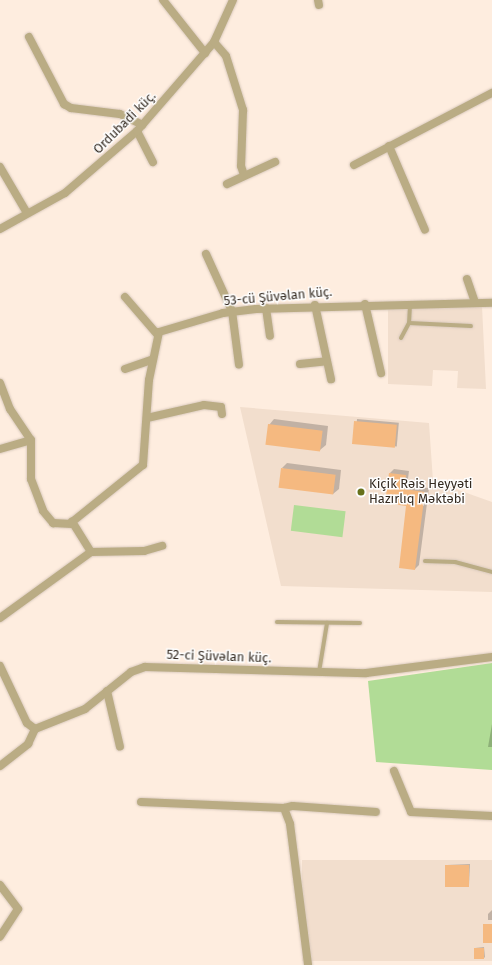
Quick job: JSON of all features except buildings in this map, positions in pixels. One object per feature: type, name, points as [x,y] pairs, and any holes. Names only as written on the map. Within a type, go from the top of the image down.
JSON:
[{"type":"street","name":"Ordubadi küç.","points":[[0,229],[77,184],[140,128],[214,42],[233,0]]},
{"type":"street","points":[[168,2],[205,53]]},
{"type":"street","points":[[29,37],[64,104],[120,114],[140,128],[153,162]]},
{"type":"street","points":[[214,42],[226,56],[243,110],[241,166],[244,175]]},
{"type":"street","points":[[354,165],[492,93]]},
{"type":"street","points":[[389,146],[425,230]]},
{"type":"street","points":[[227,184],[275,162]]},
{"type":"street","points":[[0,167],[27,213]]},
{"type":"street","points":[[206,254],[232,312],[239,365]]},
{"type":"street","points":[[467,279],[475,302]]},
{"type":"street","points":[[0,383],[10,409],[31,440],[31,479],[43,511],[53,523],[72,524],[143,465],[151,360],[157,334],[125,297]]},
{"type":"street","name":"53-cü Şüvəlan küç.","points":[[157,334],[232,312],[266,308],[315,305],[492,303]]},
{"type":"street","points":[[365,304],[382,373]]},
{"type":"street","points":[[315,305],[331,379]]},
{"type":"street","points":[[266,308],[270,336]]},
{"type":"street","points":[[125,369],[151,360]]},
{"type":"street","points":[[300,364],[327,361]]},
{"type":"street","points":[[147,418],[204,405],[221,407],[222,414]]},
{"type":"street","points":[[0,449],[31,440]]},
{"type":"street","points":[[72,524],[89,544],[91,552]]},
{"type":"street","points":[[0,618],[91,552],[144,551],[162,546]]},
{"type":"street","name":"52-ci Şüvəlan küç.","points":[[35,729],[85,709],[131,672],[145,667],[319,672],[374,672],[492,657]]},
{"type":"street","points":[[0,666],[28,722],[35,729],[28,744],[0,766]]},
{"type":"street","points":[[107,691],[120,747]]},
{"type":"street","points":[[394,771],[410,812],[492,816]]},
{"type":"street","points":[[141,802],[284,808],[293,806],[376,812]]},
{"type":"street","points":[[284,808],[290,824],[308,965]]},
{"type":"street","points":[[0,885],[18,909],[0,937]]},
{"type":"lane","points":[[401,338],[409,323],[410,305]]},
{"type":"lane","points":[[409,323],[471,326]]},
{"type":"lane","points":[[425,561],[455,562],[492,572]]},
{"type":"lane","points":[[277,622],[360,623]]},
{"type":"lane","points":[[319,672],[327,623]]},
{"type":"shaded area","points":[[482,306],[486,389],[457,388],[458,371],[433,370],[432,386],[388,384],[388,308]]},
{"type":"shaded area","name":"Kiçik Rəis Heyyəti Hazırlıq Məktəbi","points":[[240,407],[429,423],[433,481],[492,502],[492,592],[281,586]]},
{"type":"shaded area","points":[[302,860],[492,860],[492,961],[302,961]]},
{"type":"green space","points":[[294,505],[346,511],[342,537],[291,531]]},
{"type":"green space","points":[[492,663],[492,770],[376,762],[368,681]]},
{"type":"place","name":"Kiçik Rəis Heyyəti Hazırlıq Məktəbi","points":[[361,492]]}]
